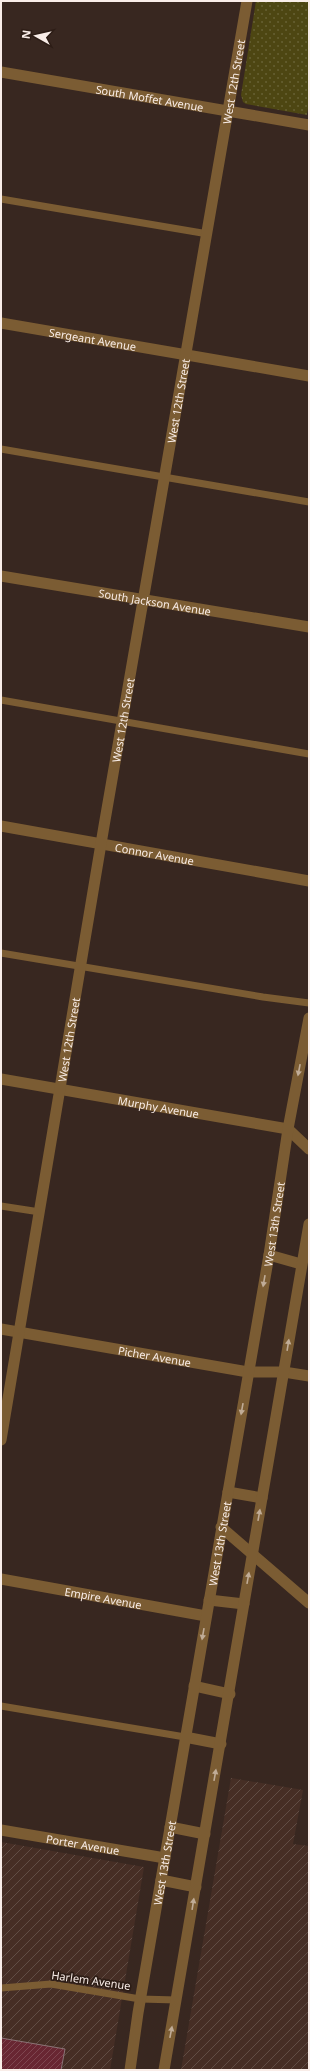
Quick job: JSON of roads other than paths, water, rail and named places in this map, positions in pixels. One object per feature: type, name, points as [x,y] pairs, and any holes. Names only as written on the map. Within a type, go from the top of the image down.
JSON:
[{"type":"street","name":"West 12th Street","points":[[1,1440],[122,721],[185,355],[208,234],[247,1]]},
{"type":"street","name":"South Moffet Avenue","points":[[1,72],[303,124]]},
{"type":"street","name":"Sergeant Avenue","points":[[1,323],[309,376]]},
{"type":"street","name":"South Jackson Avenue","points":[[1,576],[309,627]]},
{"type":"street","name":"Connor Avenue","points":[[1,826],[309,881]]},
{"type":"street","name":"West 13th Street","points":[[130,2070],[140,1999],[269,1256],[288,1129],[309,1023]]},
{"type":"street","name":"Murphy Avenue","points":[[1,1079],[288,1129]]},
{"type":"street","points":[[288,1129],[309,1149]]},
{"type":"street","points":[[164,2070],[178,2000],[301,1264],[309,1224]]},
{"type":"street","points":[[269,1256],[301,1264]]},
{"type":"street","name":"Picher Avenue","points":[[1,1329],[248,1372],[284,1372],[309,1376]]},
{"type":"street","points":[[228,1492],[262,1498]]},
{"type":"street","points":[[221,1527],[253,1553],[309,1603]]},
{"type":"street","name":"Empire Avenue","points":[[1,1579],[206,1616]]},
{"type":"street","points":[[209,1600],[244,1604]]},
{"type":"street","points":[[194,1686],[230,1694]]},
{"type":"street","points":[[185,1737],[221,1744]]},
{"type":"street","points":[[170,1827],[205,1834]]},
{"type":"street","name":"Porter Avenue","points":[[1,1830],[165,1858]]},
{"type":"street","points":[[161,1880],[196,1887]]},
{"type":"lane","points":[[1,199],[208,234]]},
{"type":"lane","points":[[1,449],[165,476],[309,502]]},
{"type":"lane","points":[[1,700],[309,754]]},
{"type":"lane","points":[[1,953],[262,997],[309,1003]]},
{"type":"lane","points":[[1,1206],[40,1212]]},
{"type":"lane","points":[[1,1706],[185,1737]]},
{"type":"lane","name":"Harlem Avenue","points":[[1,1988],[51,1984],[140,1999],[178,2000]]}]
